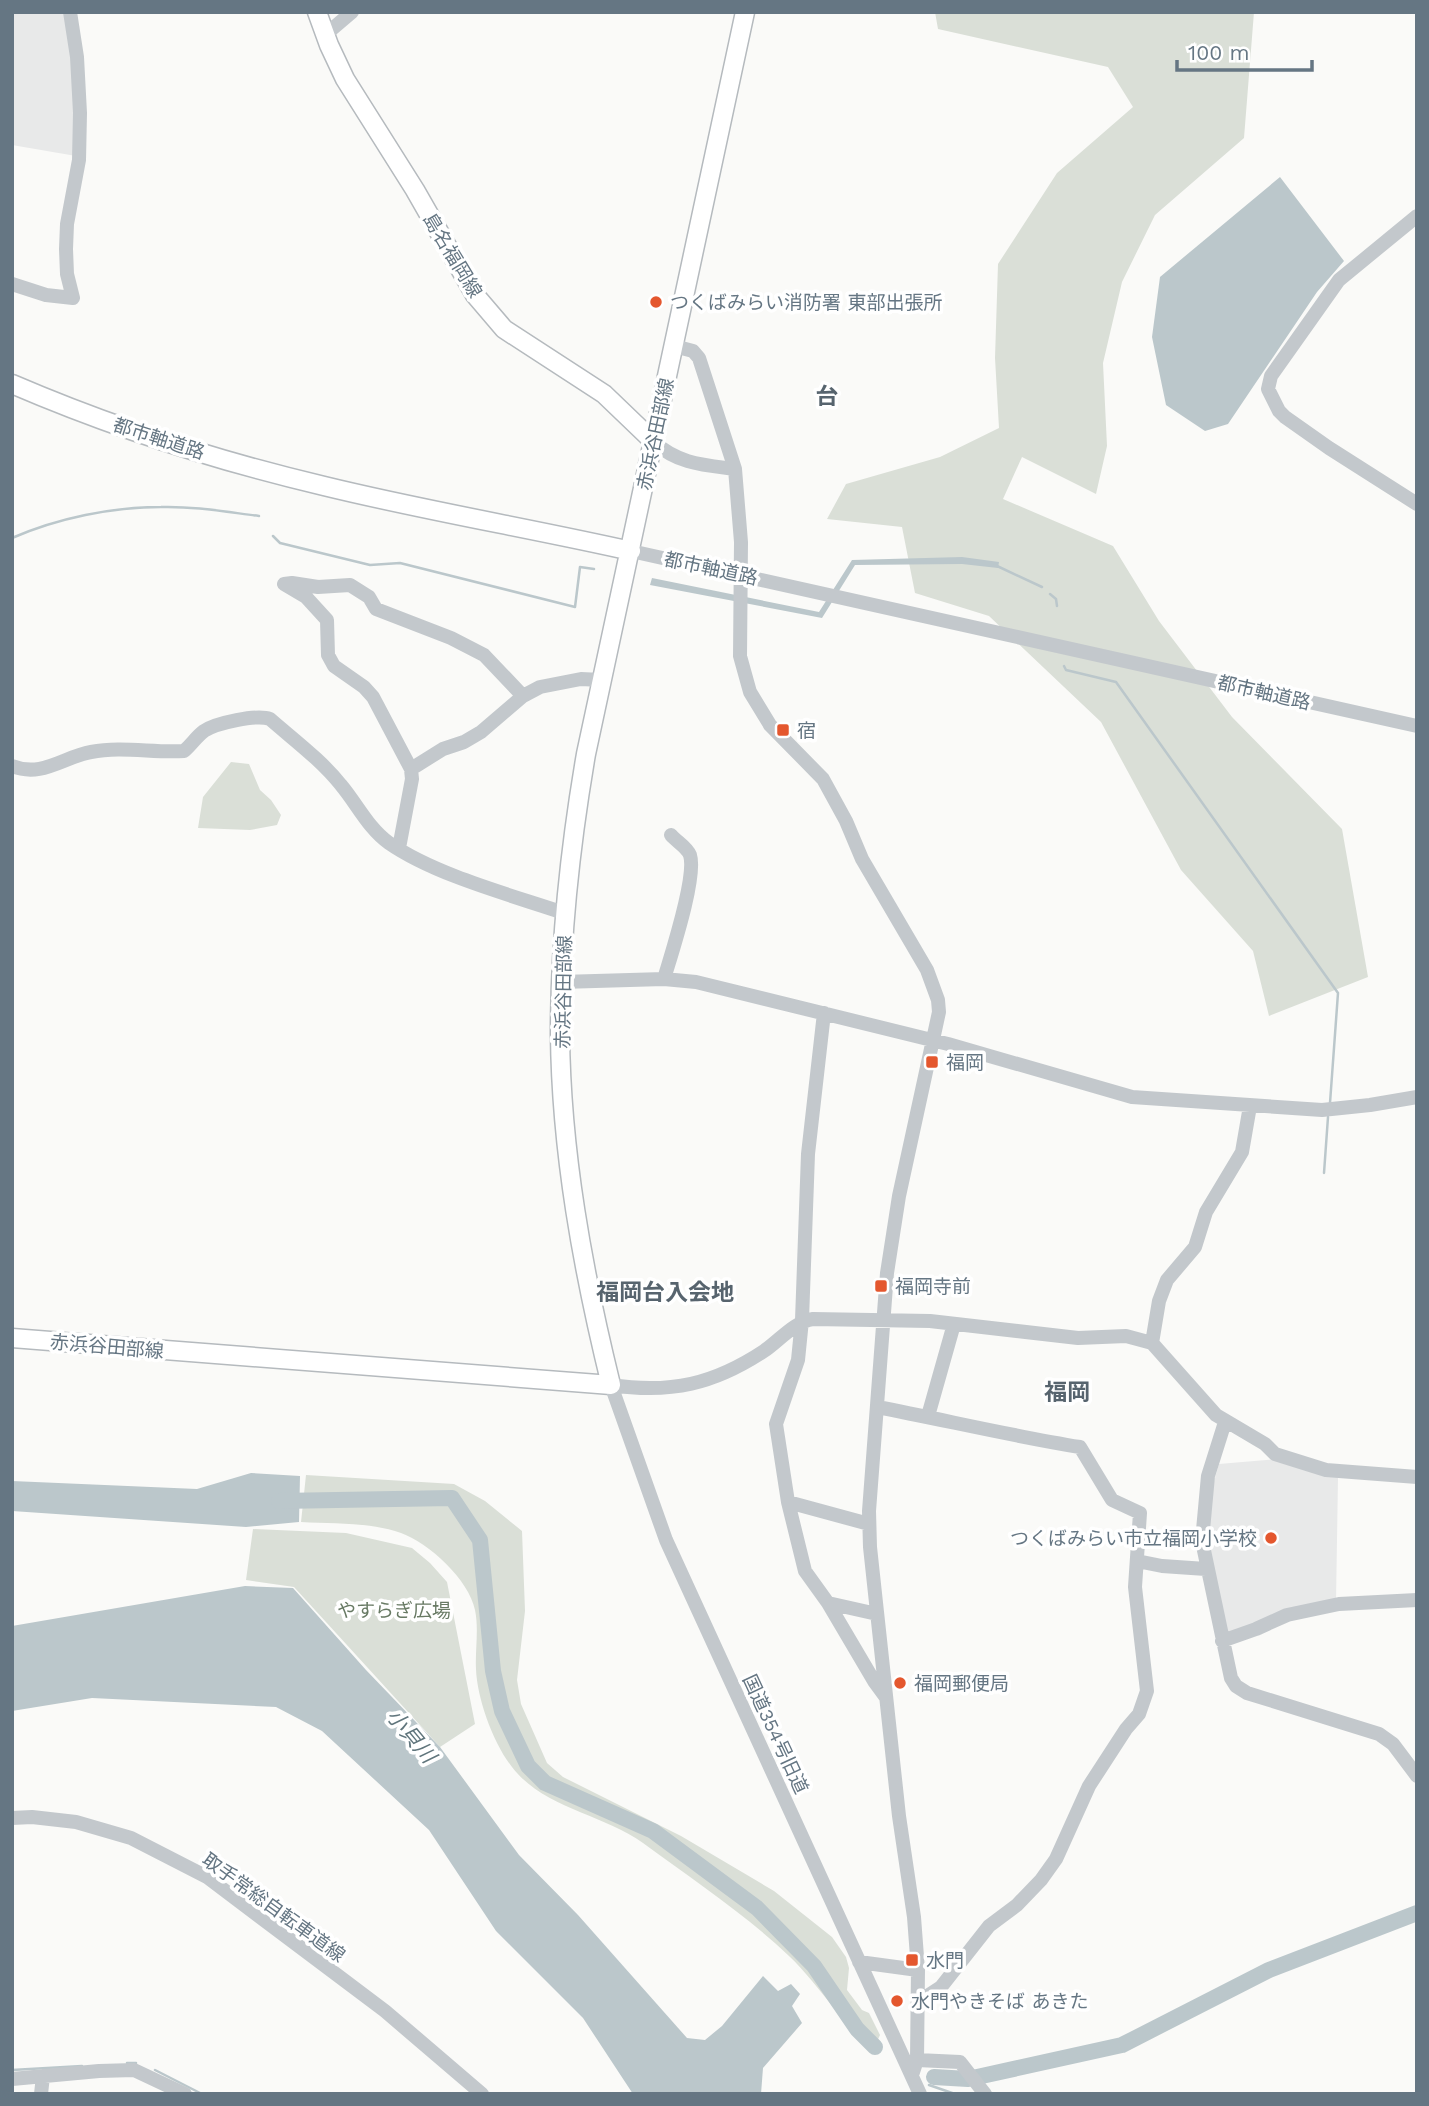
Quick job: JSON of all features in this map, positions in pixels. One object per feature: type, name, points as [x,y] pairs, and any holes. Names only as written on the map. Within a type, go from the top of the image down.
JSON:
[{"type":"main road","name":"島名福岡線","points":[[317,12],[345,79],[415,190],[475,295],[504,329],[604,394],[654,442]]},
{"type":"main road","name":"赤浜谷田部線","points":[[12,1338],[611,1385],[584,1260],[568,1155],[561,1060],[561,982],[565,913],[576,812],[601,680],[631,551],[745,12]]},
{"type":"main road","name":"都市軸道路","points":[[12,384],[110,422],[191,449],[311,483],[631,551]]},
{"type":"street","points":[[12,284],[46,295],[73,298],[67,274],[66,249],[67,225],[79,160],[80,126],[78,67],[70,12]]},
{"type":"street","points":[[325,35],[352,12]]},
{"type":"street","points":[[1417,216],[1339,280],[1271,376],[1268,389],[1285,417],[1417,504]]},
{"type":"street","points":[[674,346],[693,351],[699,358],[735,469],[740,519],[740,656],[750,692],[770,725],[823,779],[844,816],[862,859],[928,970],[939,1012],[898,1196],[883,1319],[869,1524],[899,1815],[914,1917],[918,2002],[917,2060],[912,2075]]},
{"type":"street","points":[[654,442],[685,462],[735,469]]},
{"type":"street","name":"都市軸道路","points":[[631,551],[1417,726]]},
{"type":"street","points":[[399,848],[412,779],[411,769],[373,697],[364,687],[334,666],[328,655],[327,620],[306,597],[284,584],[318,587],[349,585],[369,597],[376,610],[451,638],[484,655],[523,695]]},
{"type":"street","points":[[411,769],[443,749],[464,742],[481,732],[523,695],[550,683],[601,680]]},
{"type":"street","points":[[12,766],[31,771],[44,769],[90,752],[184,751],[203,732],[262,716],[270,719],[323,766],[341,785],[369,824],[388,842],[466,879],[565,913]]},
{"type":"street","points":[[664,979],[687,893],[691,866],[689,852],[671,835]]},
{"type":"street","points":[[561,982],[664,979],[696,982],[934,1040],[1132,1097],[1322,1110],[1417,1097]]},
{"type":"street","points":[[824,1013],[808,1154],[798,1360],[776,1424],[788,1502],[805,1572],[828,1603],[886,1697]]},
{"type":"street","points":[[1152,1343],[1167,1280],[1195,1247],[1206,1212],[1242,1152],[1250,1106]]},
{"type":"street","points":[[611,1385],[654,1390],[677,1388],[713,1379],[764,1350],[802,1320],[883,1319],[954,1324],[1066,1338],[1126,1336],[1152,1343],[1216,1415],[1265,1444],[1275,1454],[1326,1470],[1417,1477]]},
{"type":"street","points":[[928,1416],[954,1324]]},
{"type":"street","name":"国道354号旧道","points":[[611,1385],[666,1540],[920,2094]]},
{"type":"street","points":[[877,1407],[1033,1440],[1080,1447],[1112,1500],[1140,1513],[1135,1587],[1147,1691],[1139,1714],[1126,1729],[1089,1786],[1056,1859],[1041,1880],[1017,1905],[989,1926],[941,1987],[918,2002]]},
{"type":"street","points":[[1225,1422],[1208,1476],[1202,1541],[1231,1678],[1236,1686],[1247,1693],[1379,1734],[1393,1744],[1417,1776]]},
{"type":"street","points":[[788,1502],[869,1524]]},
{"type":"street","points":[[1137,1560],[1162,1566],[1206,1569]]},
{"type":"street","points":[[1222,1641],[1300,1612],[1339,1604],[1417,1600]]},
{"type":"street","points":[[828,1603],[877,1614]]},
{"type":"street","name":"取手常総自転車道線","points":[[12,1818],[32,1817],[76,1822],[98,1828],[131,1838],[207,1877],[384,2011],[482,2094]]},
{"type":"street","points":[[859,1962],[918,1970]]},
{"type":"street","points":[[917,2060],[960,2062],[985,2094]]},
{"type":"street","points":[[12,2079],[134,2070],[185,2094]]},
{"type":"street","points":[[41,2094],[43,2076]]},
{"type":"shaded area","points":[[12,12],[64,12],[73,71],[76,156],[12,145]]},
{"type":"shaded area","name":"つくばみらい市立福岡小学校","points":[[1278,1459],[1338,1478],[1336,1602],[1227,1636],[1205,1548],[1205,1513],[1219,1464]]},
{"type":"green space","points":[[935,12],[1254,12],[1244,138],[1155,215],[1122,282],[1103,363],[1107,446],[1096,494],[1022,457],[1003,499],[1113,546],[1159,621],[1232,717],[1342,829],[1368,977],[1269,1016],[1253,951],[1181,870],[1101,722],[989,616],[915,593],[902,527],[827,519],[846,484],[940,457],[999,428],[995,358],[998,264],[1057,173],[1133,107],[1108,67],[938,29]]},
{"type":"green space","points":[[231,762],[249,764],[260,790],[281,815],[277,825],[250,830],[198,828],[203,797]]},
{"type":"green space","points":[[306,1475],[454,1484],[485,1501],[522,1531],[525,1611],[517,1680],[521,1704],[547,1763],[563,1777],[681,1836],[774,1891],[832,1937],[846,1957],[849,1968],[847,1990],[862,2010],[869,2013],[880,2035],[872,2052],[856,2037],[794,1961],[736,1911],[627,1833],[557,1801],[525,1781],[505,1757],[483,1706],[476,1669],[475,1610],[465,1587],[435,1554],[401,1533],[364,1525],[301,1522]]},
{"type":"green space","name":"やすらぎ広場","points":[[253,1529],[346,1533],[412,1548],[430,1563],[447,1582],[475,1724],[440,1747],[294,1587],[246,1580]]},
{"type":"water","points":[[1280,177],[1344,261],[1317,292],[1228,424],[1205,431],[1166,405],[1152,337],[1160,277]]},
{"type":"water","points":[[962,557],[999,562],[998,568],[962,564],[855,565],[822,618],[650,585],[652,578],[819,612],[852,560]]},
{"type":"water","points":[[251,1473],[300,1476],[299,1522],[246,1527],[12,1511],[12,1481],[197,1489]]},
{"type":"water","name":"小貝川","points":[[245,1586],[293,1588],[440,1747],[519,1855],[578,1915],[687,2038],[705,2040],[722,2026],[763,1976],[778,1991],[791,1984],[800,1994],[792,2006],[802,2023],[763,2068],[761,2094],[633,2094],[583,2018],[496,1931],[429,1830],[322,1731],[276,1707],[92,1698],[12,1711],[12,1626]]},
{"type":"waterway","points":[[12,538],[66,519],[124,509],[185,507],[259,516]]},
{"type":"waterway","points":[[273,536],[280,543],[370,565],[400,563],[575,607],[580,567],[594,569]]},
{"type":"waterway","points":[[995,565],[1042,587]]},
{"type":"waterway","points":[[1050,594],[1056,599],[1057,606]]},
{"type":"waterway","points":[[1064,666],[1066,670],[1116,682],[1338,993],[1330,1103]]},
{"type":"waterway","points":[[1324,1173],[1328,1117]]},
{"type":"waterway","points":[[279,1501],[452,1498],[480,1540],[493,1671],[502,1711],[528,1766],[545,1783],[653,1831],[757,1908],[814,1966],[857,2029],[875,2047]]},
{"type":"waterway","points":[[934,2077],[968,2079],[1122,2045],[1269,1970],[1417,1913]]},
{"type":"waterway","points":[[127,2063],[136,2063]]},
{"type":"waterway","points":[[12,2070],[82,2066]]},
{"type":"waterway","points":[[155,2070],[202,2094]]},
{"type":"waterway","points":[[929,2085],[955,2094]]},
{"type":"place","name":"つくばみらい消防署 東部出張所","points":[[656,302]]},
{"type":"place","name":"宿","points":[[783,730]]},
{"type":"place","name":"福岡","points":[[932,1062]]},
{"type":"place","name":"福岡寺前","points":[[881,1286]]},
{"type":"place","name":"つくばみらい市立福岡小学校","points":[[1271,1538]]},
{"type":"place","name":"福岡郵便局","points":[[900,1683]]},
{"type":"place","name":"水門","points":[[912,1960]]},
{"type":"place","name":"水門やきそば あきた","points":[[897,2001]]},
{"type":"district","name":"台","points":[[827,396]]},
{"type":"district","name":"福岡台入会地","points":[[665,1292]]},
{"type":"district","name":"福岡","points":[[1067,1392]]}]
